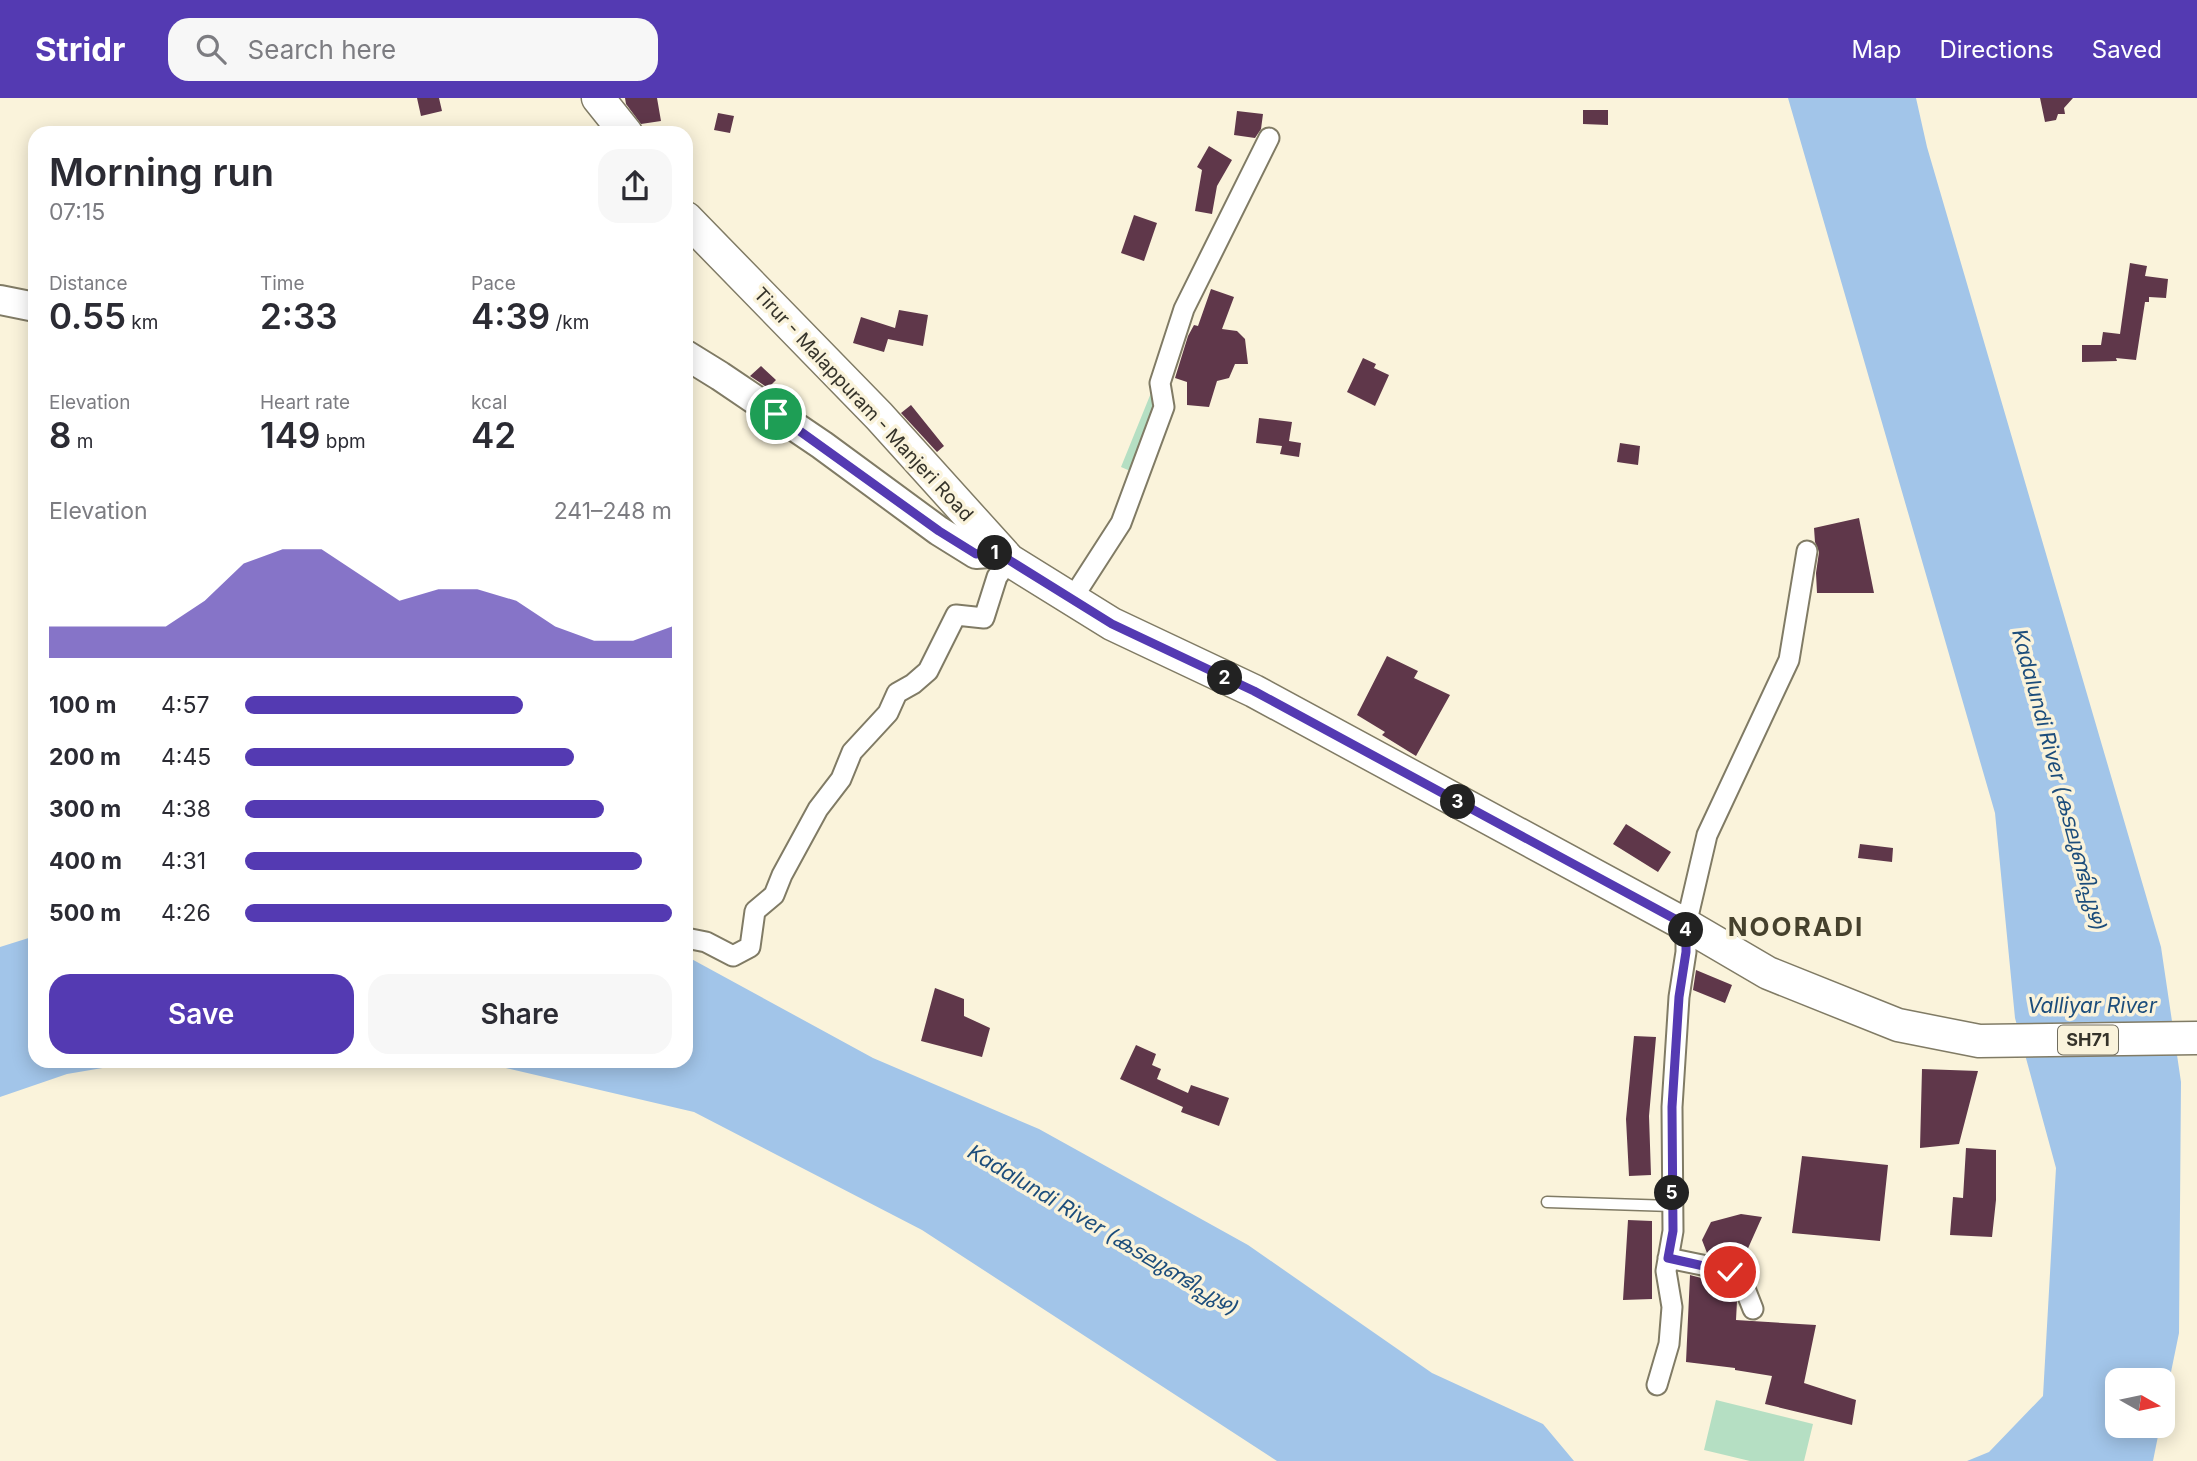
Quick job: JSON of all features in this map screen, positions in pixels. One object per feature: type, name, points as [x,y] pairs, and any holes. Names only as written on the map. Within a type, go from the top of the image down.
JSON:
[{"type":"main road","points":[[598,98],[620,126]]},
{"type":"main road","name":"Tirur - Malappuram - Manjeri Road","points":[[693,225],[879,416],[1006,556],[1112,624],[1254,691],[1686,925],[1769,973],[1898,1026],[1979,1041],[2197,1038]]},
{"type":"main road","points":[[0,300],[28,306]]},
{"type":"main road","points":[[693,359],[821,445],[939,531],[976,554],[1006,556]]},
{"type":"street","points":[[1072,599],[1121,523],[1164,407],[1160,383],[1184,309],[1269,138]]},
{"type":"street","points":[[1657,1385],[1669,1344],[1672,1307],[1666,1272],[1673,1231],[1672,1107],[1686,925],[1707,835],[1789,660],[1807,551]]},
{"type":"street","points":[[693,939],[706,942],[733,956],[750,947],[755,911],[774,895],[813,819],[841,779],[852,752],[888,713],[897,693],[928,671],[956,615],[984,618],[1006,556]]},
{"type":"street","points":[[1668,1258],[1740,1276],[1753,1309]]},
{"type":"lane","points":[[1547,1202],[1672,1206]]},
{"type":"green space","points":[[1153,388],[1171,394],[1172,417],[1135,473],[1121,467]]},
{"type":"green space","points":[[1716,1400],[1813,1424],[1804,1461],[1750,1461],[1704,1450]]},
{"type":"water","name":"Valliyar River","points":[[1788,98],[1916,98],[1927,147],[2161,947],[2181,1082],[2179,1333],[2172,1368],[2105,1368],[2105,1438],[2158,1438],[2153,1461],[1967,1461],[1989,1452],[2043,1396],[2056,1168],[2015,1018],[1995,813]]},
{"type":"water","points":[[28,938],[28,1068],[103,1068],[67,1074],[0,1097],[0,947]]},
{"type":"water","name":"Kadalundi River (കടലുണ്ടിപ്പുഴ)","points":[[693,960],[873,1058],[1039,1129],[1248,1245],[1432,1373],[1543,1424],[1574,1461],[1277,1461],[922,1230],[694,1112],[506,1068],[693,1068]]},
{"type":"building","points":[[417,98],[439,98],[442,111],[421,116]]},
{"type":"building","points":[[625,98],[657,98],[661,121],[641,124],[626,104]]},
{"type":"building","points":[[2040,98],[2073,98],[2064,108],[2065,114],[2058,114],[2056,120],[2045,122]]},
{"type":"building","points":[[1583,110],[1608,110],[1608,125],[1583,124]]},
{"type":"building","points":[[1237,111],[1263,114],[1261,129],[1255,138],[1234,135]]},
{"type":"building","points":[[718,113],[734,116],[730,133],[714,130]]},
{"type":"building","points":[[1209,146],[1232,160],[1217,186],[1212,214],[1195,211],[1202,170],[1197,167]]},
{"type":"building","points":[[1134,215],[1157,223],[1144,261],[1121,253]]},
{"type":"building","points":[[2130,263],[2147,266],[2145,276],[2168,279],[2166,298],[2149,297],[2149,302],[2145,302],[2136,360],[2116,358],[2117,361],[2082,362],[2082,345],[2101,345],[2103,332],[2120,334]]},
{"type":"building","points":[[1211,289],[1234,297],[1222,329],[1237,331],[1245,339],[1248,364],[1235,364],[1229,378],[1217,381],[1209,407],[1187,405],[1187,382],[1175,378],[1188,336],[1194,325],[1198,326]]},
{"type":"building","points":[[899,310],[928,315],[923,346],[888,339],[884,352],[853,343],[861,317],[895,328]]},
{"type":"building","points":[[1363,358],[1376,364],[1374,368],[1389,375],[1375,406],[1347,392]]},
{"type":"building","points":[[761,366],[776,380],[768,388],[750,376]]},
{"type":"building","points":[[911,405],[944,446],[937,452],[901,413]]},
{"type":"building","points":[[1259,418],[1292,422],[1289,441],[1301,443],[1299,457],[1280,454],[1282,446],[1256,443]]},
{"type":"building","points":[[1620,443],[1640,446],[1638,465],[1617,462]]},
{"type":"building","points":[[1859,518],[1874,593],[1817,593],[1819,552],[1814,528]]},
{"type":"building","points":[[1387,656],[1418,671],[1414,678],[1450,695],[1416,756],[1382,735],[1385,732],[1357,715]]},
{"type":"building","points":[[1626,824],[1671,852],[1658,872],[1613,844]]},
{"type":"building","points":[[1860,844],[1893,848],[1892,862],[1858,858]]},
{"type":"building","points":[[1696,970],[1732,985],[1725,1003],[1693,990]]},
{"type":"building","points":[[935,988],[964,999],[964,1016],[990,1028],[982,1057],[921,1041]]},
{"type":"building","points":[[1634,1036],[1656,1037],[1649,1116],[1651,1175],[1629,1176],[1626,1119]]},
{"type":"building","points":[[1136,1045],[1156,1054],[1152,1065],[1161,1069],[1157,1079],[1188,1093],[1191,1085],[1229,1098],[1219,1126],[1181,1112],[1183,1107],[1120,1079]]},
{"type":"building","points":[[1922,1069],[1978,1071],[1959,1144],[1920,1148]]},
{"type":"building","points":[[1966,1148],[1996,1150],[1996,1200],[1992,1237],[1950,1235],[1953,1197],[1963,1198]]},
{"type":"building","points":[[1802,1156],[1888,1165],[1880,1241],[1792,1233]]},
{"type":"building","points":[[1741,1214],[1762,1217],[1741,1264],[1707,1253],[1702,1240],[1711,1222]]},
{"type":"building","points":[[1628,1220],[1652,1221],[1652,1299],[1623,1300]]},
{"type":"building","points":[[1690,1275],[1731,1286],[1737,1301],[1736,1320],[1816,1325],[1804,1383],[1856,1400],[1852,1425],[1765,1404],[1772,1376],[1686,1362]]},
{"type":"district","name":"NOORADI","points":[[1796,927]]},
{"type":"route","points":[[776,414],[939,531],[976,554],[1002,552],[1009,560],[1112,624],[1254,691],[1686,925],[1672,1107],[1673,1231],[1668,1258],[1730,1272]]}]
